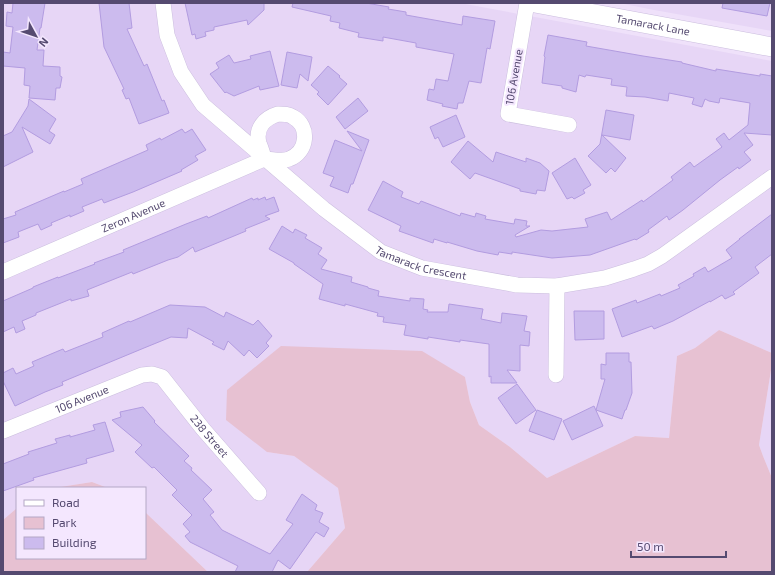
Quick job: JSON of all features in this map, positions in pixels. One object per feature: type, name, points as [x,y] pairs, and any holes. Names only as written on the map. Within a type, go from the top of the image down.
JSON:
[{"type":"street","name":"Tamarack Crescent","points":[[163,3],[167,35],[181,72],[203,105],[324,209],[381,252],[422,268],[517,285],[557,286],[605,278],[648,264],[662,256],[772,177]]},
{"type":"street","name":"106 Avenue","points":[[527,3],[508,114],[569,125]]},
{"type":"street","name":"Tamarack Lane","points":[[535,3],[772,47]]},
{"type":"street","name":"Zeron Avenue","points":[[3,272],[264,159]]},
{"type":"street","points":[[556,375],[557,286]]},
{"type":"street","name":"106 Avenue","points":[[3,430],[142,375],[152,374],[162,377]]},
{"type":"street","name":"238 Street","points":[[162,377],[203,429],[260,492]]},
{"type":"shaded area","points":[[3,3],[460,3],[772,61],[772,353],[719,330],[695,348],[677,356],[669,438],[635,436],[547,478],[510,447],[479,425],[470,402],[465,377],[267,452],[294,456],[338,488],[345,528],[307,572],[208,572],[146,513],[146,487],[105,487],[92,482],[60,487],[16,487],[16,509],[3,520]]},
{"type":"shaded area","points":[[619,3],[772,3],[772,31],[654,10]]},
{"type":"shaded area","points":[[772,364],[772,478],[759,445]]},
{"type":"green space","points":[[719,330],[772,353],[772,364],[759,445],[772,478],[772,572],[307,572],[345,528],[338,488],[294,456],[267,452],[226,420],[227,390],[281,346],[422,351],[465,377],[470,402],[479,425],[510,447],[547,478],[635,436],[669,438],[677,356],[695,348]]},
{"type":"green space","points":[[92,482],[105,487],[60,487]]},
{"type":"green space","points":[[16,509],[16,559],[146,559],[146,513],[208,572],[3,572],[3,520]]},
{"type":"building","points":[[13,3],[45,3],[37,50],[44,50],[43,66],[60,67],[60,76],[62,77],[60,88],[56,88],[55,100],[29,98],[30,86],[24,85],[25,68],[3,66],[3,52],[10,53],[13,27],[6,26],[7,12],[12,13]]},
{"type":"building","points":[[99,3],[129,3],[132,28],[127,29],[144,66],[147,64],[162,101],[164,100],[169,113],[139,124],[129,98],[126,99],[122,90],[124,89],[104,47]]},
{"type":"building","points":[[185,3],[264,3],[264,10],[248,25],[247,20],[214,27],[214,30],[205,32],[206,36],[196,39],[195,34],[192,35]]},
{"type":"building","points":[[293,3],[366,3],[406,12],[406,15],[462,25],[463,16],[495,21],[490,49],[487,48],[481,83],[469,81],[463,103],[458,103],[457,109],[442,106],[443,104],[427,100],[429,89],[434,90],[436,79],[448,81],[454,54],[416,47],[416,43],[383,37],[383,41],[358,37],[359,33],[339,28],[340,23],[330,21],[331,16],[292,7]]},
{"type":"building","points":[[723,3],[770,3],[767,16],[722,8]]},
{"type":"building","points":[[548,35],[587,42],[586,46],[682,62],[716,71],[716,69],[760,76],[760,74],[772,76],[772,135],[744,133],[753,145],[744,152],[751,160],[720,180],[669,220],[667,216],[648,230],[649,232],[636,240],[635,239],[590,255],[552,258],[512,252],[512,254],[499,252],[498,255],[477,251],[434,239],[433,243],[399,231],[401,226],[368,210],[383,181],[403,192],[401,197],[419,204],[421,201],[460,216],[461,213],[475,217],[476,213],[486,216],[485,219],[514,224],[515,219],[527,221],[526,226],[530,226],[515,235],[516,237],[541,230],[552,231],[588,227],[585,219],[607,212],[611,220],[642,200],[643,202],[673,180],[671,177],[690,162],[694,167],[722,147],[716,139],[724,133],[729,140],[748,125],[750,103],[720,98],[719,103],[705,99],[702,107],[692,104],[694,98],[669,93],[668,101],[645,97],[626,96],[627,87],[611,85],[612,79],[586,75],[585,77],[579,75],[576,92],[562,88],[562,86],[542,83],[544,56]]},
{"type":"building","points":[[270,51],[279,86],[260,90],[259,86],[234,96],[226,92],[225,93],[210,74],[219,68],[216,63],[229,55],[234,63],[251,59],[250,56]]},
{"type":"building","points":[[287,52],[312,57],[308,81],[300,74],[297,88],[281,85]]},
{"type":"building","points":[[328,66],[347,84],[328,105],[317,94],[319,92],[311,85]]},
{"type":"building","points":[[358,98],[368,111],[345,129],[336,117]]},
{"type":"building","points":[[29,99],[56,119],[49,131],[55,135],[50,144],[22,127],[33,152],[3,167],[3,136],[12,132],[28,106]]},
{"type":"building","points":[[606,110],[634,115],[630,140],[602,135],[626,158],[615,172],[611,168],[606,173],[588,156],[600,144]]},
{"type":"building","points":[[456,115],[465,137],[443,147],[438,137],[435,139],[430,127]]},
{"type":"building","points":[[182,129],[185,133],[192,129],[206,150],[195,156],[198,160],[181,170],[182,171],[104,203],[102,199],[82,207],[84,211],[51,223],[52,225],[41,230],[38,224],[18,232],[19,237],[3,243],[3,219],[16,215],[15,212],[83,184],[81,179],[148,150],[146,145],[160,138],[161,140]]},
{"type":"building","points":[[347,131],[369,140],[353,184],[351,184],[348,193],[330,186],[334,177],[323,173],[335,140],[362,151]]},
{"type":"building","points":[[468,141],[493,162],[496,152],[526,162],[526,158],[540,163],[549,171],[545,191],[537,190],[536,194],[520,191],[520,189],[475,173],[470,179],[451,162]]},
{"type":"building","points":[[575,158],[591,185],[583,190],[585,193],[574,199],[572,197],[567,199],[552,173]]},
{"type":"building","points":[[265,197],[266,200],[274,197],[279,211],[265,216],[270,219],[245,229],[246,231],[195,252],[193,247],[178,257],[133,274],[132,272],[87,290],[89,296],[71,301],[71,299],[36,313],[36,315],[22,321],[25,329],[16,333],[14,327],[3,332],[3,301],[33,287],[124,252],[123,250],[186,224],[207,216],[208,218],[252,198],[253,200],[258,198],[258,200]]},
{"type":"building","points":[[772,214],[772,254],[755,267],[759,273],[733,292],[735,294],[725,299],[722,295],[673,321],[654,329],[652,326],[622,337],[612,309],[636,300],[637,303],[660,294],[661,296],[680,288],[678,285],[694,276],[693,274],[705,267],[708,272],[732,258],[726,250]]},
{"type":"building","points":[[282,226],[293,233],[295,229],[307,235],[305,238],[322,248],[318,254],[327,260],[321,269],[352,277],[351,282],[379,291],[378,296],[410,301],[410,298],[424,299],[423,309],[428,310],[427,312],[448,312],[449,304],[483,309],[481,319],[501,323],[502,313],[527,316],[524,331],[530,332],[529,346],[520,345],[520,371],[507,370],[517,383],[491,383],[491,376],[489,377],[489,344],[460,340],[460,342],[428,337],[428,339],[404,335],[406,325],[383,322],[384,317],[377,316],[378,313],[319,299],[323,284],[294,263],[269,249]]},
{"type":"building","points":[[170,305],[205,307],[224,317],[226,312],[253,325],[258,320],[272,336],[266,343],[269,346],[257,358],[249,350],[244,356],[228,341],[224,350],[212,344],[214,342],[188,328],[187,338],[171,337],[62,382],[63,385],[15,406],[3,381],[3,373],[13,368],[16,374],[34,366],[32,362],[63,349],[65,352],[103,337],[102,333]]},
{"type":"building","points":[[574,311],[604,311],[604,339],[575,340]]},
{"type":"building","points":[[606,353],[629,353],[629,362],[631,362],[632,393],[622,419],[596,410],[605,379],[601,379],[601,364],[606,365]]},
{"type":"building","points":[[517,384],[536,410],[516,424],[498,398]]},
{"type":"building","points":[[594,406],[603,426],[572,440],[563,421]]},
{"type":"building","points":[[143,407],[155,421],[154,422],[189,456],[184,461],[192,468],[191,470],[212,490],[203,499],[214,512],[210,515],[222,530],[270,554],[293,524],[286,520],[302,494],[317,505],[315,510],[323,513],[319,522],[329,528],[324,537],[316,532],[290,569],[278,560],[272,572],[235,572],[238,566],[190,542],[185,536],[190,532],[183,524],[192,515],[172,495],[177,490],[154,467],[152,468],[135,452],[142,445],[112,420],[121,417],[120,412]]},
{"type":"building","points":[[537,410],[562,419],[554,440],[529,431]]},
{"type":"building","points":[[105,422],[114,451],[86,459],[87,463],[33,478],[34,480],[3,491],[3,464],[29,454],[28,452],[57,443],[55,439],[70,435],[70,437],[95,430],[93,425]]}]
